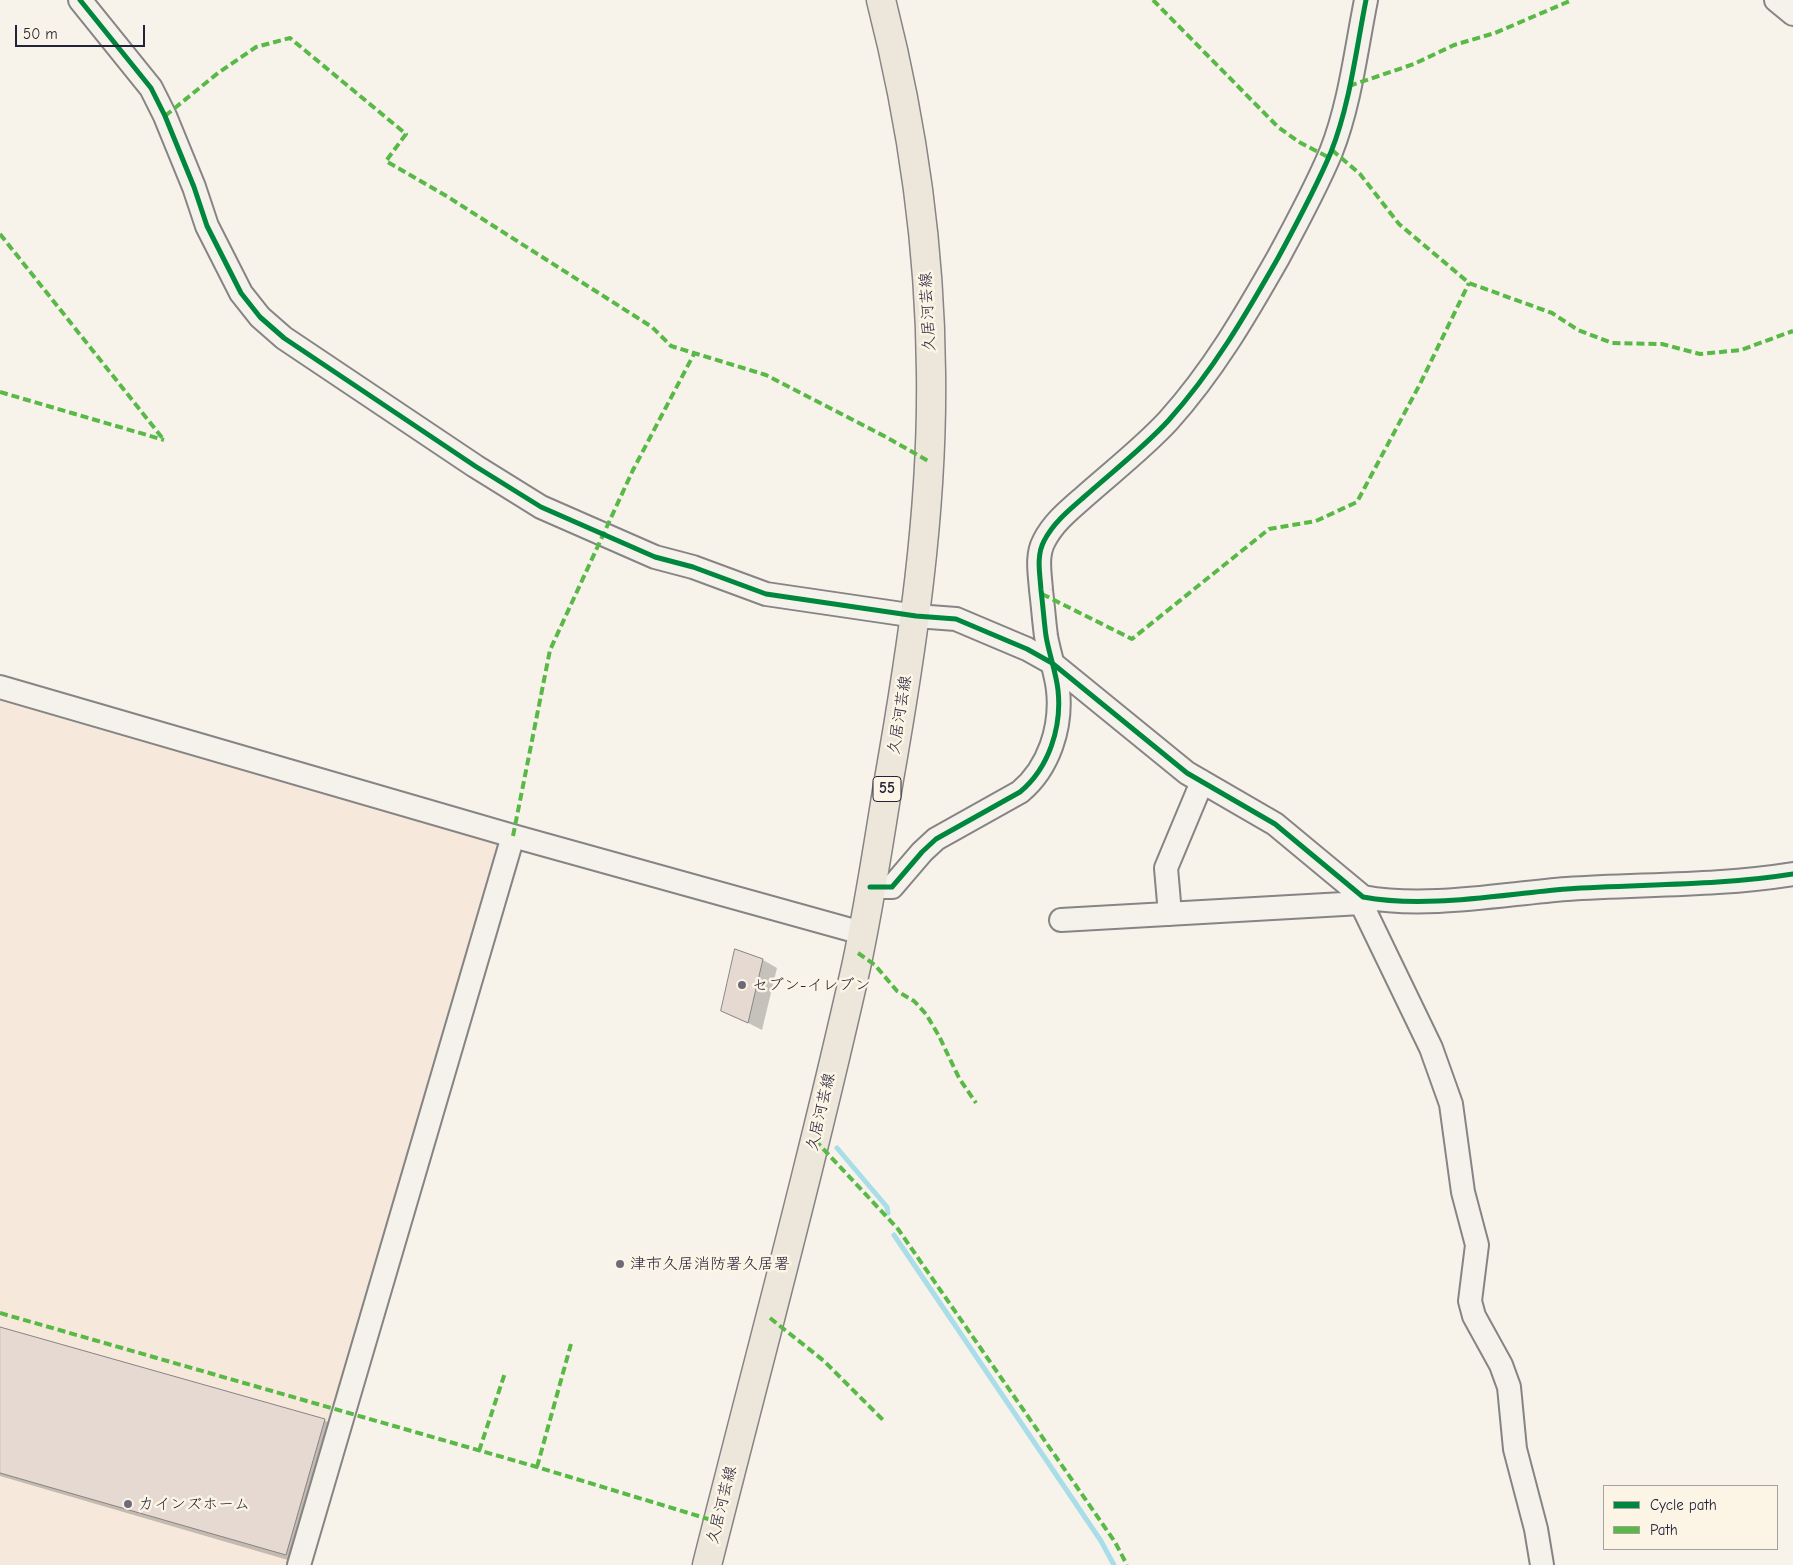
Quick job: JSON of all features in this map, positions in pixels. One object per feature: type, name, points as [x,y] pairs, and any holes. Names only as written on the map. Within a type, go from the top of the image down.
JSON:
[{"type":"main road","name":"久居河芸線","points":[[707,1565],[815,1140],[862,933],[916,616],[930,462],[931,372],[928,291],[917,179],[895,54],[881,0]]},
{"type":"street","points":[[80,0],[151,88],[190,178],[207,226],[241,294],[260,318],[284,338],[444,446],[541,507],[655,558],[693,567],[766,594],[916,616],[956,619],[1027,649],[1052,663],[1188,773],[1275,824],[1362,900],[1431,1048],[1451,1104],[1463,1192],[1477,1246],[1470,1302],[1474,1316],[1501,1365],[1509,1387],[1515,1449],[1536,1529],[1542,1565]]},
{"type":"street","points":[[870,887],[892,888],[922,852],[936,839],[952,829],[997,808],[1031,784],[1046,762],[1057,725],[1058,688],[1052,663],[1040,574],[1039,561],[1044,540],[1055,524],[1162,428],[1197,389],[1226,348],[1309,200],[1332,150],[1350,86],[1366,0]]},
{"type":"street","points":[[1776,0],[1793,14]]},
{"type":"street","points":[[0,687],[513,836],[862,933]]},
{"type":"street","points":[[1170,914],[1166,868],[1199,789],[1200,781]]},
{"type":"street","points":[[299,1565],[513,836]]},
{"type":"street","points":[[1061,920],[1362,900],[1459,898],[1610,886],[1754,880],[1793,874]]},
{"type":"shaded area","points":[[0,687],[513,836],[300,1565],[0,1565]]},
{"type":"building","name":"セブン-イレブン","points":[[735,949],[763,959],[748,1023],[721,1011]]},
{"type":"building","points":[[0,1327],[325,1419],[286,1555],[0,1473]]},
{"type":"waterway","points":[[837,1148],[887,1207],[888,1213]]},
{"type":"waterway","points":[[894,1235],[1101,1541],[1114,1565]]},
{"type":"marked path","points":[[1153,0],[1278,127],[1299,142],[1328,157]]},
{"type":"marked path","points":[[1349,86],[1414,64],[1454,45],[1495,33],[1572,0]]},
{"type":"marked path","points":[[165,116],[218,73],[256,47],[290,38],[406,134],[386,161],[448,197],[652,327],[671,346],[766,375],[930,462]]},
{"type":"marked path","points":[[1332,150],[1360,174],[1399,224],[1469,283],[1552,313],[1578,330],[1612,343],[1662,344],[1700,354],[1741,350],[1793,331]]},
{"type":"marked path","points":[[0,234],[164,440]]},
{"type":"marked path","points":[[1042,594],[1132,639],[1269,529],[1316,521],[1357,502],[1420,384],[1469,283]]},
{"type":"marked path","points":[[513,836],[550,650],[633,470],[695,352]]},
{"type":"marked path","points":[[0,392],[164,440]]},
{"type":"marked path","points":[[858,953],[875,965],[897,991],[914,1001],[926,1014],[959,1078],[976,1103]]},
{"type":"marked path","points":[[815,1140],[898,1229],[1115,1542],[1127,1565]]},
{"type":"marked path","points":[[0,1313],[537,1467],[718,1522]]},
{"type":"marked path","points":[[770,1318],[824,1361],[883,1420]]},
{"type":"marked path","points":[[537,1467],[571,1344]]},
{"type":"marked path","points":[[479,1451],[505,1373]]},
{"type":"cycle path","points":[[80,0],[151,88],[165,116],[194,187],[207,226],[241,293],[260,317],[284,338],[475,466],[541,507],[655,557],[693,567],[766,594],[916,616],[956,619],[1027,649],[1052,663],[1187,773],[1275,824],[1363,897],[1413,902],[1439,901],[1567,889],[1737,881],[1793,874]]},
{"type":"cycle path","points":[[870,887],[892,887],[922,852],[936,839],[1020,792],[1039,771],[1046,759],[1055,732],[1059,704],[1057,683],[1047,643],[1041,590],[1039,565],[1042,547],[1048,534],[1062,517],[1168,421],[1200,383],[1253,301],[1299,219],[1338,134],[1352,77],[1366,0]]},
{"type":"place","name":"セブン-イレブン","points":[[742,985]]},
{"type":"place","name":"津市久居消防署久居署","points":[[620,1264]]},
{"type":"place","name":"カインズホーム","points":[[128,1504]]}]
